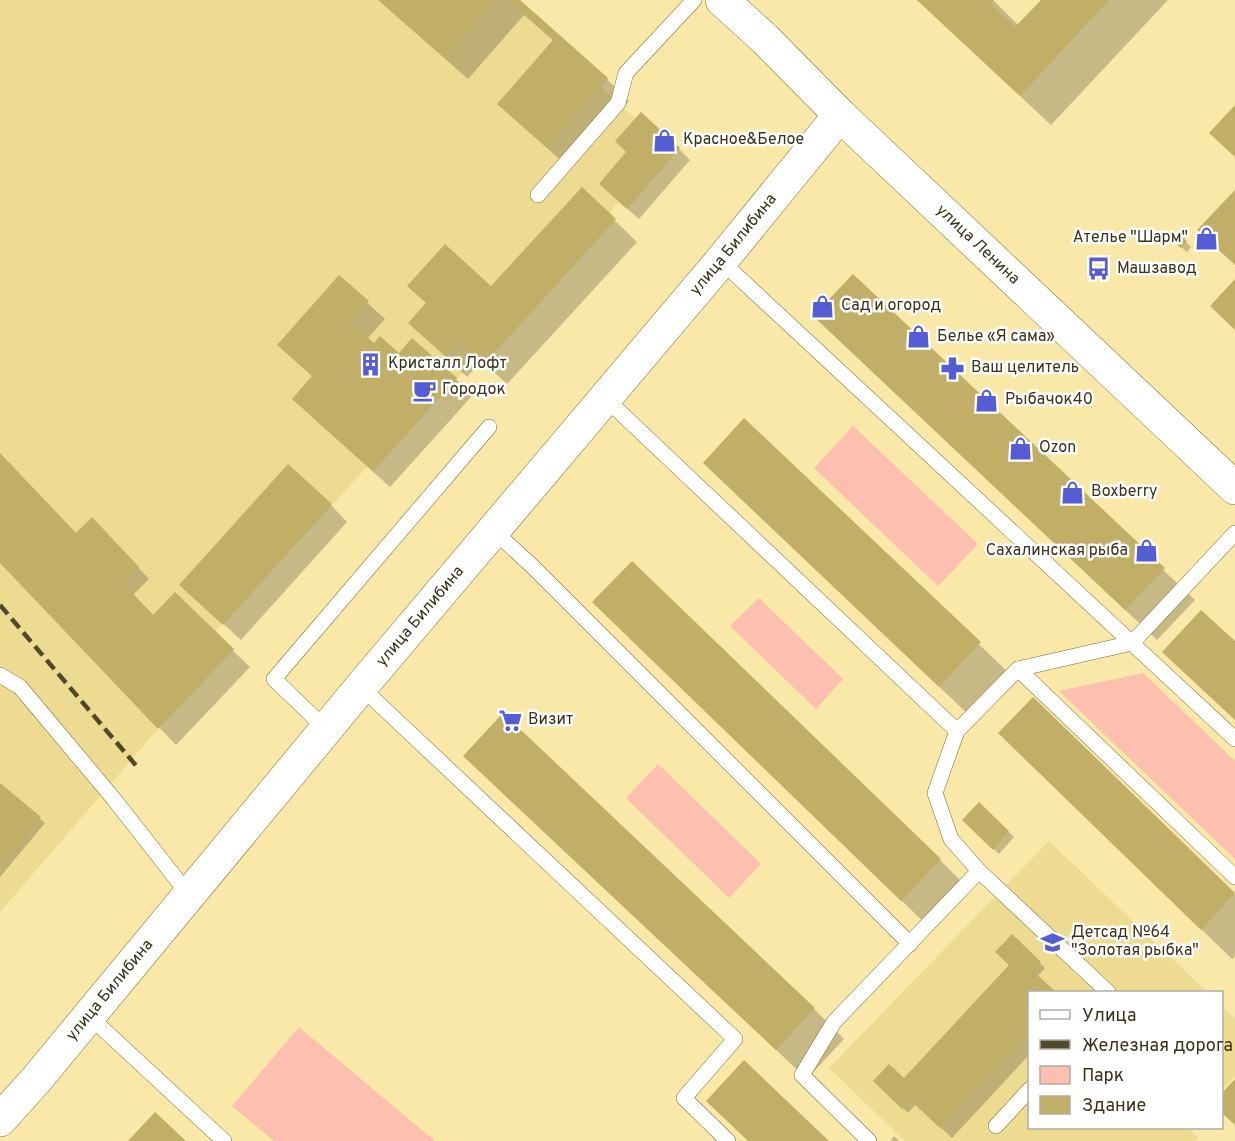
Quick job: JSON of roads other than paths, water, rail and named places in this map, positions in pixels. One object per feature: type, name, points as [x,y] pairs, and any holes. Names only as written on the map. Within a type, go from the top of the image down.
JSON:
[{"type":"main road","name":"улица Ленина","points":[[722,0],[765,39],[840,115],[1235,488]]},
{"type":"main road","name":"улица Билибина","points":[[0,1120],[361,687],[721,261],[840,115]]},
{"type":"lane","points":[[538,195],[618,103],[626,73],[694,0]]},
{"type":"lane","points":[[721,261],[1235,739]]},
{"type":"lane","points":[[605,398],[957,731]]},
{"type":"lane","points":[[326,729],[274,679],[489,427]]},
{"type":"lane","points":[[494,531],[532,566],[910,944]]},
{"type":"lane","points":[[1106,991],[979,872],[951,839],[935,793],[957,731],[1018,669],[1132,644],[1235,533]]},
{"type":"lane","points":[[1018,669],[1235,877]]},
{"type":"lane","points":[[0,675],[20,687],[59,742],[113,798],[189,895]]},
{"type":"lane","points":[[361,687],[735,1039],[684,1098],[728,1141]]},
{"type":"lane","points":[[869,1141],[802,1075],[834,1022],[979,872]]},
{"type":"lane","points":[[89,1016],[224,1141]]},
{"type":"lane","points":[[996,1126],[1028,1090]]},
{"type":"railway","points":[[0,605],[139,769]]},
{"type":"place","name":"Красное&Белое","points":[[665,140]]},
{"type":"place","name":"Ателье \"Шарм\"","points":[[1206,238]]},
{"type":"place","name":"Машзавод","points":[[1099,269]]},
{"type":"place","name":"Сад и огород","points":[[823,306]]},
{"type":"place","name":"Белье «Я сама»","points":[[919,337]]},
{"type":"place","name":"Кристалл Лофт","points":[[370,364]]},
{"type":"place","name":"Ваш целитель","points":[[953,368]]},
{"type":"place","name":"Городок","points":[[424,390]]},
{"type":"place","name":"Рыбачок40","points":[[987,400]]},
{"type":"place","name":"Ozon","points":[[1021,448]]},
{"type":"place","name":"Boxberry","points":[[1073,492]]},
{"type":"place","name":"Сахалинская рыба","points":[[1146,551]]},
{"type":"place","name":"Визит","points":[[510,720]]},
{"type":"place","name":"Детсад №64 \"Золотая рыбка\"","points":[[1053,942]]}]
